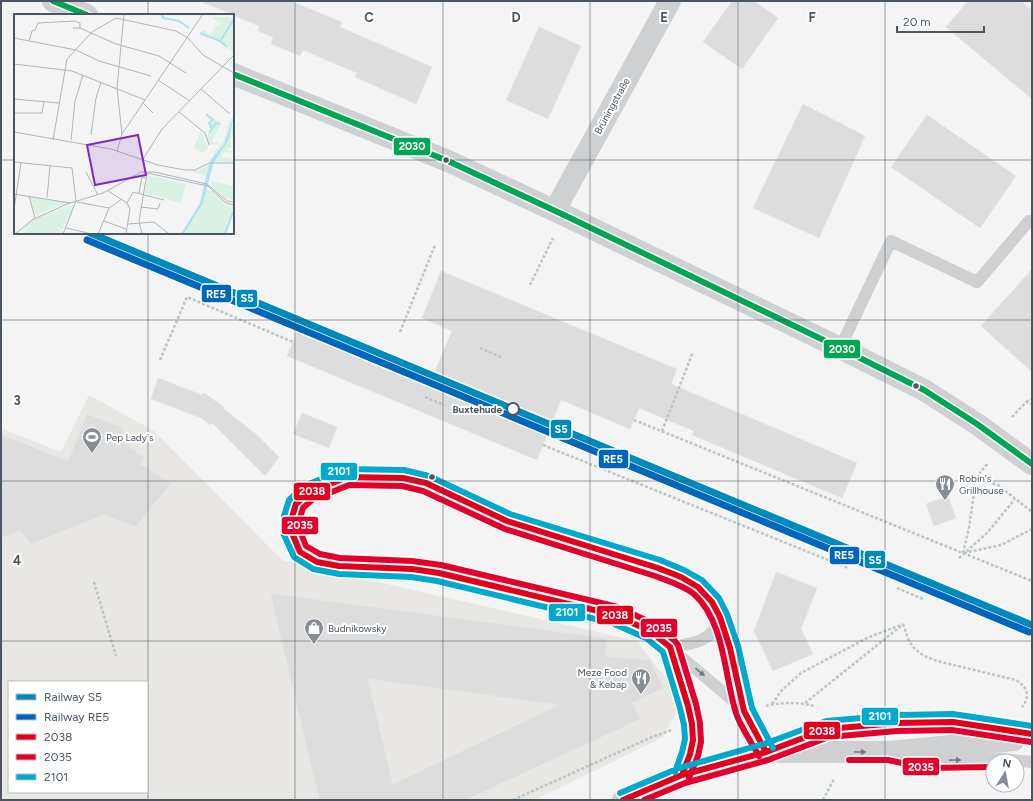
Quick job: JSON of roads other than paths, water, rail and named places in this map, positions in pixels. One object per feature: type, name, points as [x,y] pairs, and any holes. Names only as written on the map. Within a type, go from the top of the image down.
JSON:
[{"type":"street","points":[[53,1],[85,14]]},
{"type":"street","name":"Brüningstraße","points":[[560,213],[670,1]]},
{"type":"street","points":[[234,74],[448,160],[840,348],[924,390],[977,424],[1032,464]]},
{"type":"street","points":[[623,800],[682,775],[766,752],[827,728],[897,723],[953,722],[1032,734]]},
{"type":"street","points":[[766,752],[889,752],[1032,738]]},
{"type":"lane","points":[[840,348],[891,241],[977,282],[1029,221]]},
{"type":"lane","points":[[744,711],[650,631],[615,615],[439,572],[412,569],[339,566],[317,562],[300,552],[292,533],[292,517],[296,504],[308,493],[347,477],[403,478],[426,483],[507,521],[658,568],[681,577],[698,587],[712,602],[720,617],[730,648],[744,711],[766,752]]},
{"type":"lane","points":[[670,647],[689,644],[711,635],[718,624],[720,617]]},
{"type":"lane","points":[[670,647],[692,724],[693,740],[690,754],[682,775]]},
{"type":"lane","points":[[889,752],[927,760],[1002,759],[1032,762]]},
{"type":"rail line","name":"S5","points":[[92,234],[1032,625]]},
{"type":"rail line","name":"RE5","points":[[87,240],[1029,632]]},
{"type":"place","name":"Buxtehude","points":[[513,409]]},
{"type":"place","name":"Pep Lady's","points":[[92,454]]},
{"type":"place","name":"Robin's Grillhouse","points":[[945,501]]},
{"type":"place","name":"Budnikowsky","points":[[314,645]]},
{"type":"place","name":"Meze Food & Kebap","points":[[641,695]]}]
